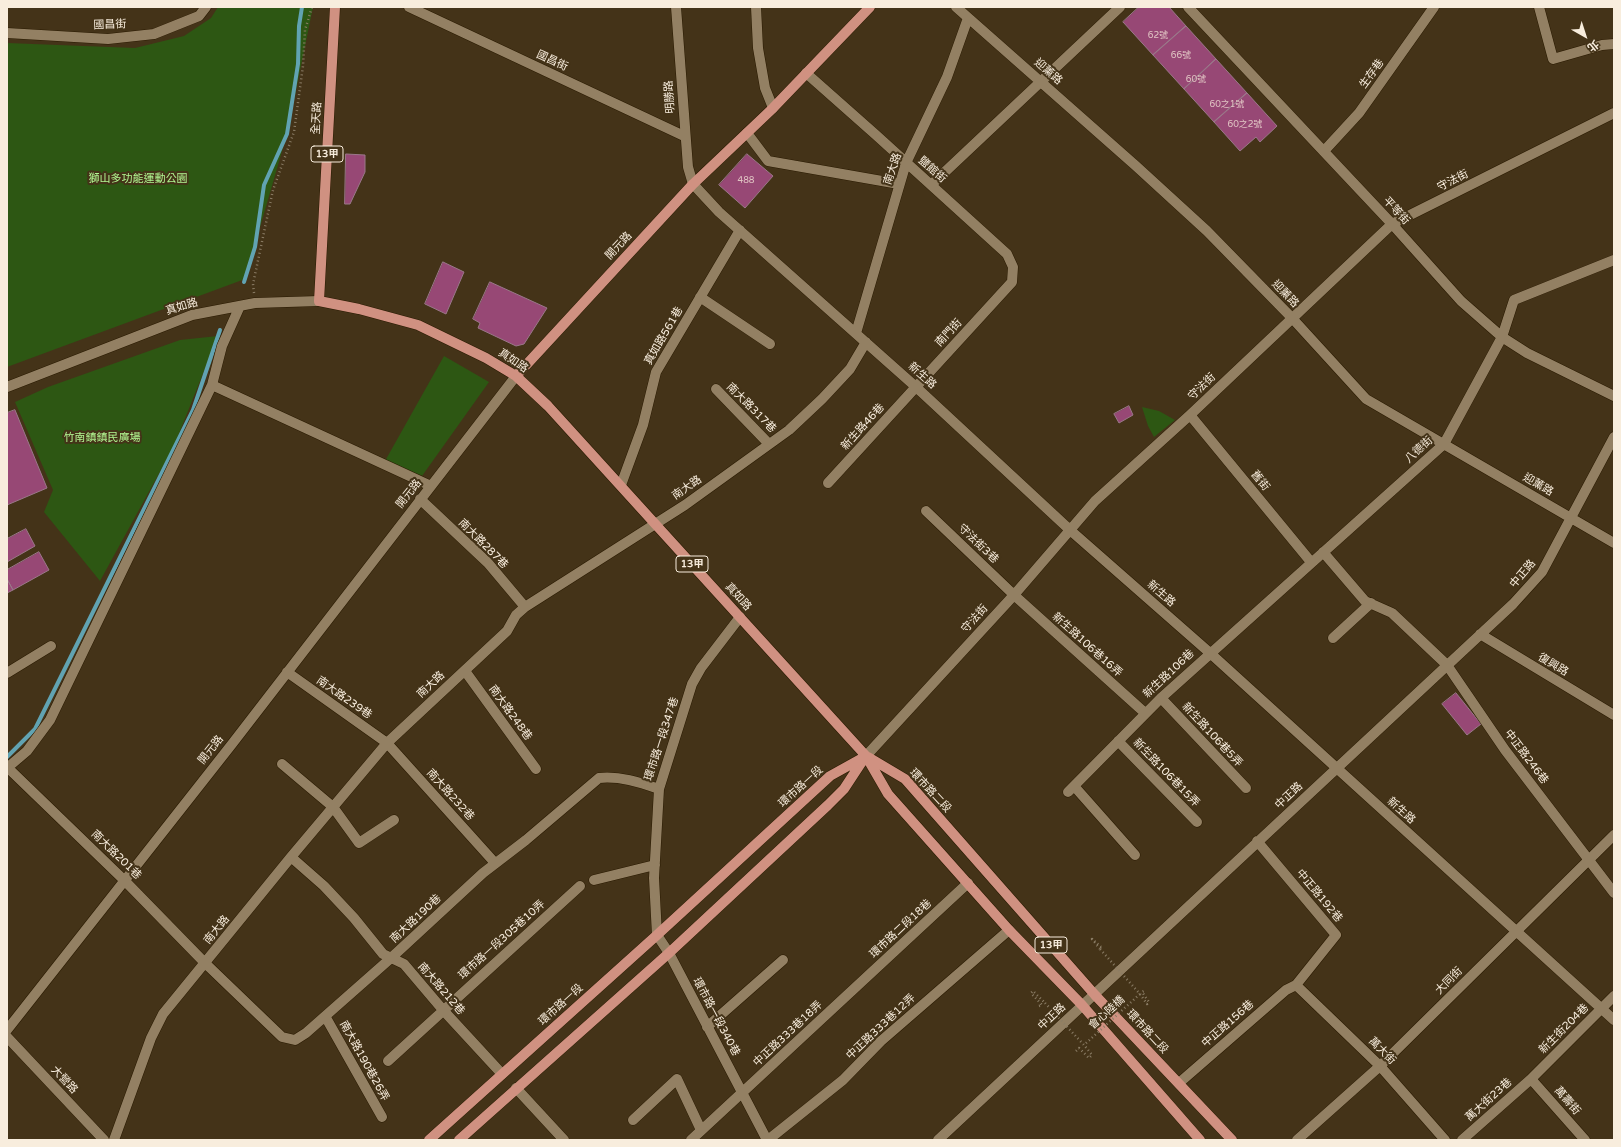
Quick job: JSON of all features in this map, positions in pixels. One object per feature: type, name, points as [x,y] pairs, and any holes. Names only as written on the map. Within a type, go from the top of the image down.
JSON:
[{"type":"main road","name":"全天路","points":[[319,302],[335,7]]},
{"type":"main road","name":"開元路","points":[[516,376],[694,184],[773,108],[870,7]]},
{"type":"main road","name":"真如路","points":[[319,302],[359,309],[418,326],[486,358],[516,376],[548,406],[866,756]]},
{"type":"main road","name":"13甲","points":[[866,756],[888,794],[1009,930],[1082,1005],[1200,1140]]},
{"type":"main road","name":"環市路一段","points":[[429,1140],[657,935],[830,776],[866,756]]},
{"type":"main road","points":[[459,1140],[668,953],[828,806],[844,789],[866,756]]},
{"type":"main road","name":"環市路二段","points":[[866,756],[905,779],[1096,995],[1232,1140]]},
{"type":"street","name":"國昌街","points":[[7,33],[108,39],[154,34],[199,16],[206,7]]},
{"type":"street","name":"國昌街","points":[[409,7],[684,136]]},
{"type":"street","name":"明勝路","points":[[676,7],[684,136],[688,167],[694,184]]},
{"type":"street","points":[[756,7],[758,48],[765,88],[773,108]]},
{"type":"street","name":"迎薰路","points":[[956,7],[1136,166],[1207,231],[1292,318],[1366,399],[1614,542]]},
{"type":"street","points":[[966,7],[968,18]]},
{"type":"street","points":[[932,185],[1120,7]]},
{"type":"street","name":"平等街","points":[[1188,7],[1392,224],[1461,301],[1502,337],[1527,353],[1614,396]]},
{"type":"street","name":"生存巷","points":[[1324,152],[1359,113],[1434,7]]},
{"type":"street","points":[[1539,7],[1553,59],[1602,45],[1614,44]]},
{"type":"street","name":"南大路","points":[[856,333],[906,163],[947,77],[968,18]]},
{"type":"street","name":"鹽館街","points":[[806,73],[1007,254],[1013,267],[1012,282],[1000,296]]},
{"type":"street","name":"守法街","points":[[866,756],[1014,595],[1095,501],[1190,415],[1392,224],[1614,113]]},
{"type":"street","points":[[747,133],[768,161],[900,184]]},
{"type":"street","name":"新生路","points":[[694,184],[719,212],[916,387],[1070,530],[1210,653],[1614,1020]]},
{"type":"street","name":"真如路561巷","points":[[621,486],[643,425],[656,372],[740,230]]},
{"type":"street","name":"八德街","points":[[1210,653],[1444,444],[1502,337],[1514,300],[1614,260]]},
{"type":"street","name":"南門街","points":[[916,387],[1000,296]]},
{"type":"street","points":[[700,297],[770,344]]},
{"type":"street","name":"真如路","points":[[7,387],[192,315],[255,303],[319,302]]},
{"type":"street","points":[[7,767],[27,751],[50,720],[212,385],[222,346],[240,306]]},
{"type":"street","name":"南大路","points":[[114,1140],[151,1038],[163,1014],[387,742],[507,631],[516,616],[525,607],[685,505],[789,430],[822,399],[850,369],[866,342]]},
{"type":"street","name":"開元路","points":[[7,1030],[125,881],[516,376]]},
{"type":"street","points":[[212,385],[431,486]]},
{"type":"street","name":"新生路46巷","points":[[828,483],[916,387]]},
{"type":"street","name":"南大路317巷","points":[[716,389],[770,444]]},
{"type":"street","name":"舊街","points":[[1190,415],[1311,562]]},
{"type":"street","name":"中正路","points":[[938,1140],[1082,1005],[1096,995],[1257,841],[1513,604],[1542,572],[1614,437]]},
{"type":"street","name":"南大路287巷","points":[[420,499],[488,564],[525,607]]},
{"type":"street","name":"守法街3巷","points":[[926,511],[1014,595]]},
{"type":"street","name":"中正路246巷","points":[[1323,552],[1365,601],[1392,613],[1447,665],[1505,750],[1614,893]]},
{"type":"street","name":"新生路106巷16弄","points":[[1014,595],[1145,713]]},
{"type":"street","points":[[1333,638],[1371,603]]},
{"type":"street","name":"環市路一段347巷","points":[[668,953],[657,935],[654,878],[659,789],[692,684],[701,668],[740,617]]},
{"type":"street","name":"復興路","points":[[1480,634],[1614,715]]},
{"type":"street","points":[[7,672],[51,646]]},
{"type":"street","name":"新生路106巷","points":[[1135,855],[1071,789],[1145,713],[1210,653]]},
{"type":"street","name":"南大路248巷","points":[[465,671],[536,769]]},
{"type":"street","name":"南大路239巷","points":[[287,672],[387,742]]},
{"type":"street","name":"新生路106巷5弄","points":[[1161,698],[1246,788]]},
{"type":"street","name":"新生路106巷15弄","points":[[1118,741],[1197,822]]},
{"type":"street","name":"南大路232巷","points":[[387,742],[495,863]]},
{"type":"street","points":[[282,764],[333,807],[359,843],[394,820]]},
{"type":"street","name":"南大路201巷","points":[[7,767],[125,881],[205,962]]},
{"type":"street","name":"南大路190巷","points":[[205,962],[282,1037],[295,1040],[306,1033],[391,958],[482,873],[526,840],[599,778],[612,777],[636,781],[659,789]]},
{"type":"street","name":"大同街","points":[[1297,1140],[1380,1066],[1614,835]]},
{"type":"street","name":"中正路192巷","points":[[1257,841],[1336,935],[1296,985]]},
{"type":"street","name":"南大路212巷","points":[[291,857],[324,886],[354,918],[383,954],[404,964],[443,1010],[502,1074]]},
{"type":"street","points":[[594,880],[655,865]]},
{"type":"street","name":"環市路二段18巷","points":[[850,993],[968,883]]},
{"type":"street","name":"環市路一段305巷10弄","points":[[388,1061],[580,886]]},
{"type":"street","name":"中正路333巷12弄","points":[[767,1140],[843,1080],[881,1041],[1009,930]]},
{"type":"street","name":"環市路一段340巷","points":[[668,953],[767,1140]]},
{"type":"street","points":[[707,1026],[783,960]]},
{"type":"street","name":"萬大街","points":[[1296,985],[1380,1066],[1445,1140]]},
{"type":"street","name":"中正路156巷","points":[[1178,1083],[1286,990],[1296,985]]},
{"type":"street","name":"中正路333巷18弄","points":[[690,1140],[850,993]]},
{"type":"street","name":"新生街204巷","points":[[1531,1078],[1614,996]]},
{"type":"street","name":"南大路190巷26弄","points":[[325,1016],[382,1117]]},
{"type":"street","name":"大營路","points":[[7,1037],[104,1140]]},
{"type":"street","name":"萬大街23巷","points":[[1462,1140],[1531,1078]]},
{"type":"street","name":"萬壽街","points":[[1531,1078],[1585,1140]]},
{"type":"street","points":[[633,1120],[676,1079],[701,1130]]},
{"type":"street","points":[[516,1088],[564,1140]]},
{"type":"path","points":[[255,303],[253,284],[273,190],[294,132],[303,66],[305,30],[312,7]]},
{"type":"path","name":"會心陸橋","points":[[1084,1045],[1140,994],[1102,947]]},
{"type":"path","points":[[1039,1006],[1042,1005],[1031,993],[1033,991],[1092,1055],[1089,1058],[1079,1048],[1076,1051]]},
{"type":"path","points":[[1140,994],[1147,1004],[1150,1002],[1142,992],[1144,991]]},
{"type":"green space","name":"獅山多功能運動公園","points":[[218,7],[313,7],[287,134],[245,279],[7,367],[7,43],[135,48],[184,36],[211,18]]},
{"type":"green space","name":"竹南鎮鎮民廣場","points":[[218,336],[174,446],[100,581],[44,512],[53,490],[15,402],[48,387],[180,340]]},
{"type":"green space","points":[[444,356],[489,382],[422,476],[385,461]]},
{"type":"green space","points":[[1142,407],[1159,411],[1175,420],[1154,437],[1148,426]]},
{"type":"building","points":[[1139,7],[1169,7],[1186,26],[1153,55],[1123,22]]},
{"type":"building","points":[[1186,26],[1216,59],[1184,89],[1153,55]]},
{"type":"building","points":[[1216,59],[1247,93],[1214,122],[1184,89]]},
{"type":"building","points":[[1247,93],[1277,126],[1260,142],[1256,137],[1240,151],[1214,122]]},
{"type":"building","points":[[346,154],[365,155],[365,172],[350,204],[345,204]]},
{"type":"building","points":[[747,154],[773,176],[745,208],[719,185]]},
{"type":"building","points":[[443,262],[464,272],[446,314],[425,304]]},
{"type":"building","points":[[490,282],[547,308],[524,344],[516,346],[478,328],[480,323],[473,319]]},
{"type":"building","points":[[1129,406],[1133,415],[1119,423],[1114,414]]},
{"type":"building","points":[[15,410],[47,488],[7,505],[7,413]]},
{"type":"building","points":[[26,529],[35,546],[7,562],[7,539]]},
{"type":"building","points":[[39,552],[49,570],[13,590],[7,579],[7,570]]},
{"type":"building","points":[[7,579],[13,590],[7,593]]},
{"type":"building","points":[[1456,693],[1481,724],[1467,735],[1442,704]]},
{"type":"waterway","points":[[244,282],[255,247],[264,185],[287,134],[298,64],[299,26],[302,7]]},
{"type":"waterway","points":[[7,757],[35,729],[193,410],[220,330]]}]
